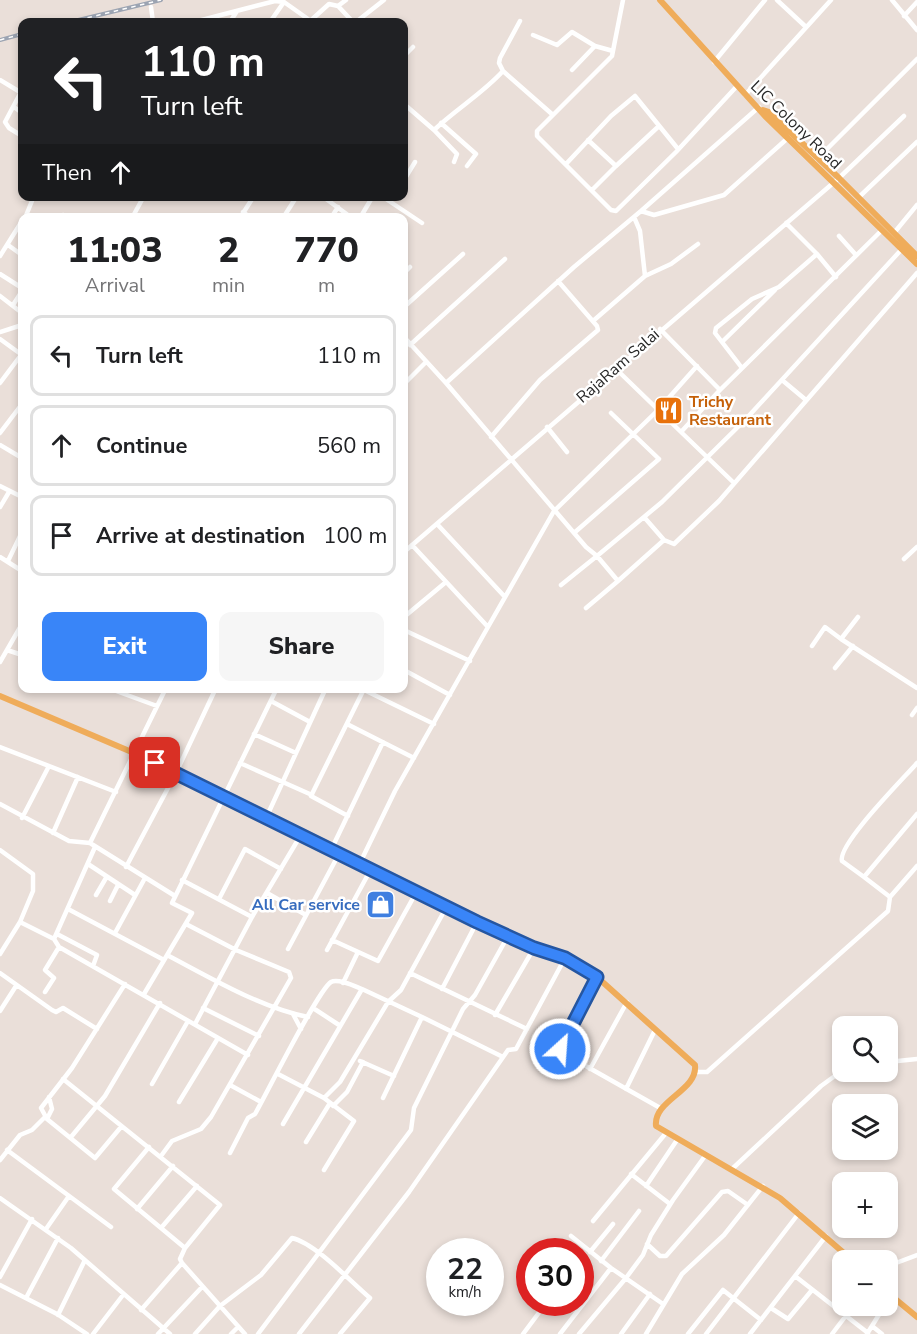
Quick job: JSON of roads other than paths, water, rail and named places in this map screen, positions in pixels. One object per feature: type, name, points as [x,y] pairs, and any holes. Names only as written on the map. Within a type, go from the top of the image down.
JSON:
[{"type":"main road","name":"LIC Colony Road","points":[[660,0],[745,95],[760,108],[769,112],[917,264]]},
{"type":"main road","points":[[837,180],[916,255]]},
{"type":"main road","points":[[0,696],[134,753],[224,795],[477,922],[534,948],[565,958],[597,977],[690,1059],[695,1072],[690,1082],[662,1109],[656,1119],[656,1126],[705,1156],[763,1186],[799,1213],[841,1250]]},
{"type":"main road","points":[[898,1303],[917,1317]]},
{"type":"street","points":[[338,6],[346,0]]},
{"type":"street","points":[[359,18],[384,0]]},
{"type":"street","points":[[622,0],[620,28],[606,65],[537,131],[537,136],[611,210],[616,210],[678,149],[737,86]]},
{"type":"street","points":[[714,62],[765,0]]},
{"type":"street","points":[[777,0],[806,27]]},
{"type":"street","points":[[745,95],[831,0]]},
{"type":"street","points":[[892,0],[917,30]]},
{"type":"street","points":[[210,18],[275,1],[286,1],[307,18]]},
{"type":"street","points":[[273,18],[286,1]]},
{"type":"street","points":[[904,16],[917,2]]},
{"type":"street","points":[[313,18],[329,4],[338,6],[350,18]]},
{"type":"street","points":[[151,6],[152,18]]},
{"type":"street","points":[[233,18],[237,11]]},
{"type":"street","points":[[520,21],[499,63],[503,71],[553,115]]},
{"type":"street","points":[[533,35],[557,45],[572,32],[595,46],[613,51]]},
{"type":"street","points":[[572,70],[595,46]]},
{"type":"street","points":[[408,52],[413,47]]},
{"type":"street","points":[[816,160],[916,61]]},
{"type":"street","points":[[434,130],[459,106],[488,88],[503,71]]},
{"type":"street","points":[[0,80],[18,89]]},
{"type":"street","points":[[566,164],[635,96],[678,149]]},
{"type":"street","points":[[18,98],[3,126],[18,134]]},
{"type":"street","points":[[408,107],[457,154],[454,162]]},
{"type":"street","points":[[14,108],[18,110]]},
{"type":"street","points":[[446,382],[558,281],[760,108]]},
{"type":"street","name":"RajaRam Salai","points":[[408,548],[660,329],[837,180],[904,116]]},
{"type":"street","points":[[441,123],[476,154],[467,166]]},
{"type":"street","points":[[592,190],[659,126]]},
{"type":"street","points":[[641,211],[654,215],[724,195],[790,136]]},
{"type":"street","points":[[588,140],[616,166]]},
{"type":"street","points":[[858,198],[917,142]]},
{"type":"street","points":[[408,174],[416,162]]},
{"type":"street","points":[[329,201],[346,213]]},
{"type":"street","points":[[394,201],[422,223]]},
{"type":"street","points":[[894,233],[917,205]]},
{"type":"street","points":[[334,213],[338,207]]},
{"type":"street","points":[[634,217],[640,231],[645,276]]},
{"type":"street","points":[[786,223],[836,277]]},
{"type":"street","points":[[0,256],[18,229]]},
{"type":"street","points":[[681,432],[720,390],[882,230]]},
{"type":"street","points":[[839,236],[856,255]]},
{"type":"street","points":[[593,321],[645,276],[666,267],[698,244]]},
{"type":"street","points":[[8,245],[18,252]]},
{"type":"street","points":[[561,585],[644,517],[707,458],[902,249]]},
{"type":"street","points":[[408,303],[463,254]]},
{"type":"street","points":[[722,342],[775,290],[817,254]]},
{"type":"street","points":[[410,345],[505,259]]},
{"type":"street","points":[[644,517],[664,540],[669,544],[674,544],[734,483],[917,273]]},
{"type":"street","points":[[0,274],[18,287]]},
{"type":"street","points":[[491,437],[540,380],[596,333],[598,328],[593,321],[558,281]]},
{"type":"street","points":[[742,368],[715,333],[716,328],[752,299],[775,290]]},
{"type":"street","points":[[0,296],[18,310]]},
{"type":"street","points":[[13,306],[18,297]]},
{"type":"street","points":[[0,332],[18,327]]},
{"type":"street","points":[[660,329],[720,390]]},
{"type":"street","points":[[0,339],[18,352]]},
{"type":"street","points":[[408,342],[425,363],[446,382],[554,511],[618,580]]},
{"type":"street","points":[[0,383],[18,360]]},
{"type":"street","points":[[408,380],[425,363]]},
{"type":"street","points":[[360,862],[414,758],[554,511],[657,411],[698,366]]},
{"type":"street","points":[[615,368],[734,483]]},
{"type":"street","points":[[782,380],[806,400]]},
{"type":"street","points":[[0,433],[18,409]]},
{"type":"street","points":[[574,533],[659,459],[611,413]]},
{"type":"street","points":[[547,427],[567,452]]},
{"type":"street","points":[[0,445],[18,456]]},
{"type":"street","points":[[0,486],[18,495]]},
{"type":"street","points":[[0,507],[9,492]]},
{"type":"street","points":[[437,524],[505,597]]},
{"type":"street","points":[[8,561],[18,540]]},
{"type":"street","points":[[586,608],[664,540]]},
{"type":"street","points":[[412,545],[488,627]]},
{"type":"street","points":[[904,559],[917,547]]},
{"type":"street","points":[[0,558],[18,568]]},
{"type":"street","points":[[408,614],[446,582]]},
{"type":"street","points":[[842,639],[858,617]]},
{"type":"street","points":[[812,646],[825,627],[917,688]]},
{"type":"street","points":[[0,662],[18,631]]},
{"type":"street","points":[[408,632],[470,661]]},
{"type":"street","points":[[835,668],[853,646]]},
{"type":"street","points":[[7,650],[18,654]]},
{"type":"street","points":[[408,672],[450,695]]},
{"type":"street","points":[[126,693],[158,706]]},
{"type":"street","points":[[164,693],[116,792],[55,936],[59,947],[248,1055]]},
{"type":"street","points":[[126,867],[176,773],[214,693]]},
{"type":"street","points":[[172,903],[275,693]]},
{"type":"street","points":[[267,816],[324,693]]},
{"type":"street","points":[[312,795],[360,693]]},
{"type":"street","points":[[370,693],[434,724]]},
{"type":"street","points":[[271,701],[310,722]]},
{"type":"street","points":[[912,715],[917,708]]},
{"type":"street","points":[[347,723],[414,758]]},
{"type":"street","points":[[254,734],[296,753]]},
{"type":"street","points":[[332,849],[383,742]]},
{"type":"street","points":[[0,747],[116,792]]},
{"type":"street","points":[[240,763],[312,795],[348,816]]},
{"type":"street","points":[[890,897],[842,861],[842,853],[859,828],[917,763]]},
{"type":"street","points":[[22,818],[49,766]]},
{"type":"street","points":[[53,832],[78,777]]},
{"type":"street","points":[[0,804],[22,818],[69,841],[93,845],[175,896]]},
{"type":"street","points":[[864,877],[917,814]]},
{"type":"street","points":[[195,1024],[252,917],[302,833]]},
{"type":"street","points":[[219,899],[245,849],[280,869]]},
{"type":"street","points":[[0,850],[33,874],[33,891],[20,922],[0,954]]},
{"type":"street","points":[[288,949],[340,852]]},
{"type":"street","points":[[87,864],[135,895]]},
{"type":"street","points":[[695,1072],[707,1072],[888,911],[890,897],[917,866]]},
{"type":"street","points":[[327,950],[372,868]]},
{"type":"street","points":[[96,895],[106,878]]},
{"type":"street","points":[[115,933],[145,878]]},
{"type":"street","points":[[182,880],[252,917]]},
{"type":"street","points":[[110,901],[118,885]]},
{"type":"street","points":[[332,940],[376,962],[417,891]]},
{"type":"street","points":[[144,994],[192,913],[172,903],[168,892]]},
{"type":"street","points":[[267,893],[306,915]]},
{"type":"street","points":[[324,1098],[340,1082],[388,1002],[401,990],[447,906]]},
{"type":"street","points":[[68,909],[218,981],[293,1014],[308,1017]]},
{"type":"street","points":[[20,922],[97,955],[93,966]]},
{"type":"street","points":[[442,988],[477,922]]},
{"type":"street","points":[[161,1156],[172,1141],[201,1129],[248,1055],[276,1007],[291,975],[186,924]]},
{"type":"street","points":[[258,1334],[411,1130],[414,1108],[452,1032],[469,1002],[476,995],[508,936]]},
{"type":"street","points":[[45,992],[54,978],[46,968],[59,947]]},
{"type":"street","points":[[495,1014],[534,948]]},
{"type":"street","points":[[343,982],[357,954]]},
{"type":"street","points":[[299,1334],[345,1277],[471,1107],[509,1049],[516,1049],[565,958]]},
{"type":"street","points":[[0,973],[15,986],[55,1011],[63,1008],[97,1029]]},
{"type":"street","points":[[410,973],[527,1029]]},
{"type":"street","points":[[597,977],[560,1049],[563,1054],[662,1109]]},
{"type":"street","points":[[230,1153],[248,1118],[255,1114],[329,983],[343,982],[362,989],[503,1057]]},
{"type":"street","points":[[121,1127],[95,1158],[46,1118],[40,1108],[63,1079],[125,984]]},
{"type":"street","points":[[0,1011],[15,986]]},
{"type":"street","points":[[283,1124],[362,989]]},
{"type":"street","points":[[590,1069],[627,1002]]},
{"type":"street","points":[[71,1137],[110,1087],[160,1003]]},
{"type":"street","points":[[203,1008],[259,1036]]},
{"type":"street","points":[[313,1008],[339,1025]]},
{"type":"street","points":[[293,1014],[302,1029]]},
{"type":"street","points":[[383,1098],[422,1017]]},
{"type":"street","points":[[152,1084],[188,1021]]},
{"type":"street","points":[[626,1089],[655,1030]]},
{"type":"street","points":[[179,1102],[218,1038]]},
{"type":"street","points":[[355,1059],[394,1076]]},
{"type":"street","points":[[898,1061],[917,1059]]},
{"type":"street","points":[[306,1142],[332,1104],[347,1092],[363,1062]]},
{"type":"street","points":[[278,1074],[324,1098],[354,1121],[324,1170]]},
{"type":"street","points":[[732,1169],[832,1078]]},
{"type":"street","points":[[63,1079],[219,1204],[220,1208],[185,1248],[180,1259],[245,1334]]},
{"type":"street","points":[[230,1085],[261,1102]]},
{"type":"street","points":[[0,1160],[20,1136],[32,1130],[46,1118],[52,1109],[49,1097]]},
{"type":"street","points":[[593,1221],[666,1133]]},
{"type":"street","points":[[646,1186],[677,1140]]},
{"type":"street","points":[[149,1147],[114,1189],[185,1248]]},
{"type":"street","points":[[6,1150],[111,1227]]},
{"type":"street","points":[[579,1334],[626,1278],[670,1204],[705,1156]]},
{"type":"street","points":[[137,1209],[173,1166]]},
{"type":"street","points":[[631,1174],[670,1204]]},
{"type":"street","points":[[161,1228],[197,1186]]},
{"type":"street","points":[[646,1334],[682,1275],[724,1234],[763,1186]]},
{"type":"street","points":[[647,1244],[660,1256],[666,1256],[724,1191],[748,1205]]},
{"type":"street","points":[[46,1229],[69,1196]]},
{"type":"street","points":[[0,1206],[2,1199],[58,1238],[170,1334]]},
{"type":"street","points":[[601,1261],[639,1211]]},
{"type":"street","points":[[706,1334],[799,1213]]},
{"type":"street","points":[[0,1277],[32,1219]]},
{"type":"street","points":[[594,1247],[613,1224]]},
{"type":"street","points":[[751,1334],[826,1236]]},
{"type":"street","points":[[26,1298],[58,1238]]},
{"type":"street","points":[[195,1334],[220,1306],[261,1275],[292,1238],[319,1255],[370,1299],[340,1334]]},
{"type":"street","points":[[594,1255],[663,1304]]},
{"type":"street","points":[[898,1262],[917,1255]]},
{"type":"street","points":[[58,1315],[84,1262]]},
{"type":"street","points":[[141,1310],[182,1263]]},
{"type":"street","points":[[560,1334],[611,1269]]},
{"type":"street","points":[[795,1275],[832,1305]]},
{"type":"street","points":[[0,1285],[58,1315],[87,1334]]},
{"type":"street","points":[[158,1334],[202,1287]]},
{"type":"street","points":[[771,1308],[788,1319],[812,1290]]},
{"type":"street","points":[[688,1334],[721,1291],[761,1320]]},
{"type":"street","points":[[621,1334],[650,1294]]},
{"type":"street","points":[[93,1334],[123,1295]]},
{"type":"street","points":[[523,1334],[537,1316]]},
{"type":"street","points":[[832,1334],[846,1316],[868,1333],[878,1316]]},
{"type":"street","points":[[872,1326],[882,1334]]},
{"type":"street","points":[[231,1334],[238,1327]]},
{"type":"railway","points":[[87,18],[161,0]]},
{"type":"railway","points":[[0,40],[18,35]]},
{"type":"place","name":"Trichy Restaurant","points":[[668,411]]},
{"type":"place","name":"All Car service","points":[[381,905]]}]
